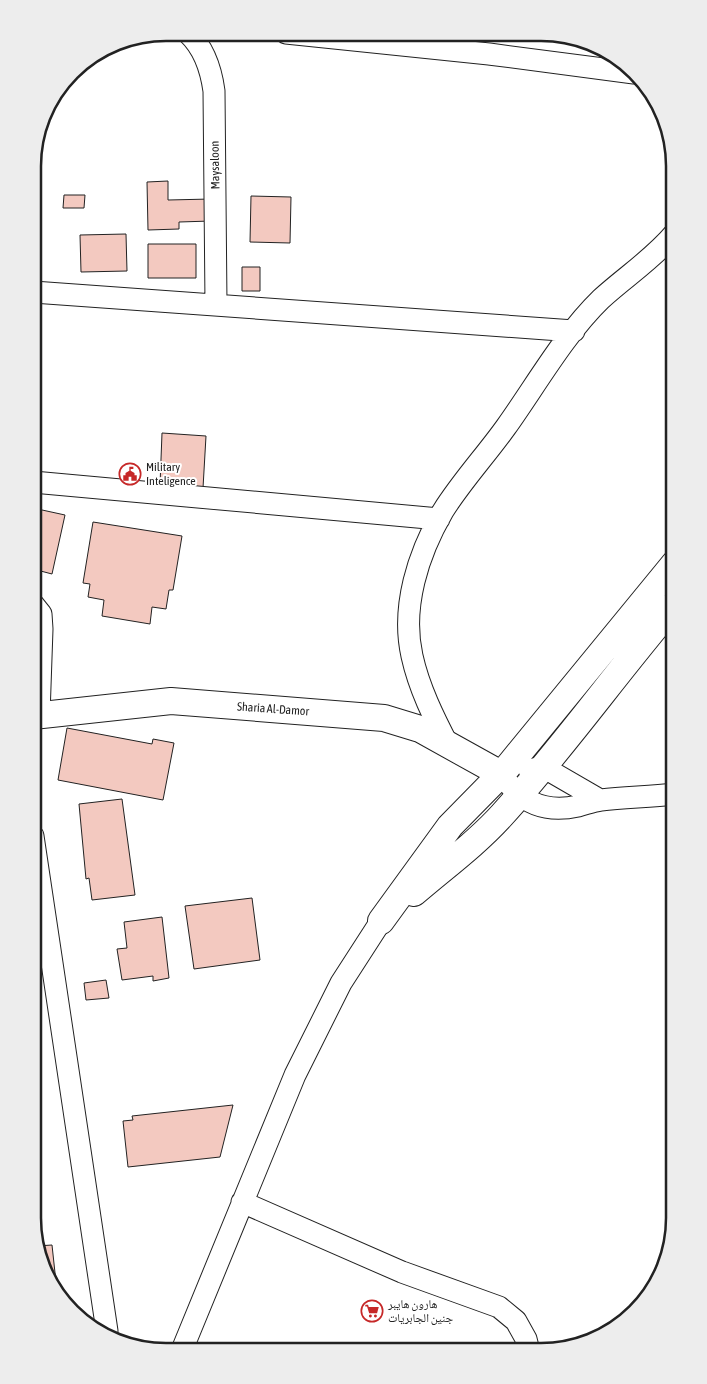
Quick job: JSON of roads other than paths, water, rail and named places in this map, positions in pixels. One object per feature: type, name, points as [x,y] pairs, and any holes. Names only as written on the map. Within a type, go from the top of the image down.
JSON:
[{"type":"street","points":[[368,41],[489,54],[622,71]]},
{"type":"street","name":"Maysaloon","points":[[197,42],[206,58],[214,91],[216,304]]},
{"type":"street","points":[[449,747],[431,712],[411,655],[409,619],[412,584],[424,550],[439,519],[574,331],[601,300],[659,252],[666,244]]},
{"type":"street","points":[[42,293],[574,331]]},
{"type":"street","points":[[42,483],[439,519]]},
{"type":"street","points":[[185,1343],[294,1074],[341,983],[381,921],[450,826],[501,774],[666,574]]},
{"type":"street","points":[[381,921],[501,816],[666,615]]},
{"type":"street","name":"Sharia Al-Damor","points":[[41,714],[171,702],[384,718],[420,729],[449,747],[501,774]]},
{"type":"street","points":[[501,774],[543,767],[600,800]]},
{"type":"street","points":[[501,774],[519,796],[534,804],[550,808],[569,808],[600,800],[665,795]]},
{"type":"street","points":[[41,892],[106,1327]]},
{"type":"street","points":[[242,1202],[402,1272],[499,1307],[516,1321],[527,1343]]},
{"type":"place","name":"Military Inteligence","points":[[130,474]]},
{"type":"place","name":"هارون هايبر جنين الجابريات","points":[[372,1311]]}]
